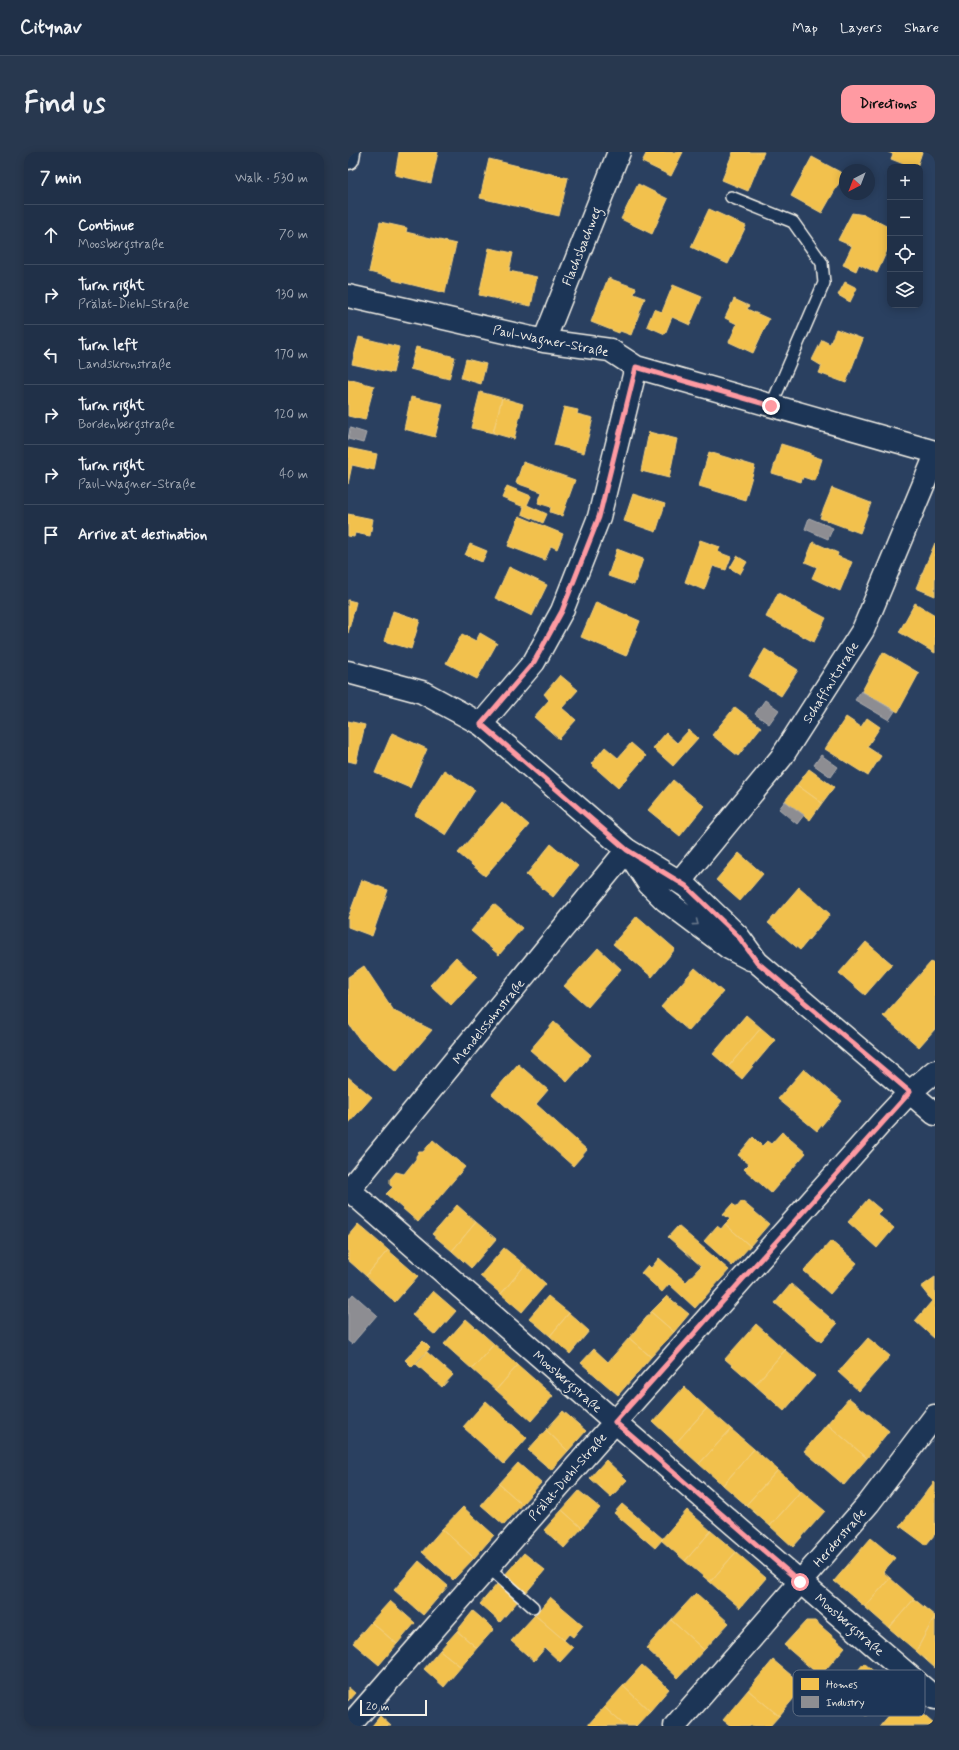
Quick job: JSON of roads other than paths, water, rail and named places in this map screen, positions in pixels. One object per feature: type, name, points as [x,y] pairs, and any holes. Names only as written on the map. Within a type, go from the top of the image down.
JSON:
[{"type":"street","points":[[348,158],[349,152]]},
{"type":"street","name":"Flachsbachweg","points":[[544,341],[619,152]]},
{"type":"street","name":"Paul-Wagner-Straße","points":[[348,296],[544,341],[610,350],[636,367],[935,452]]},
{"type":"street","points":[[481,724],[534,662],[562,611],[599,517],[636,367]]},
{"type":"street","name":"Schaffnitstraße","points":[[680,881],[781,758],[863,630],[935,456]]},
{"type":"street","points":[[348,672],[422,692],[481,724],[627,850],[680,881],[738,936],[757,962],[935,1114]]},
{"type":"street","points":[[627,850],[649,884],[665,900],[729,948],[757,962]]},
{"type":"street","name":"Mendelssohnstraße","points":[[348,1190],[627,850]]},
{"type":"street","name":"Prälat-Diehl-Straße","points":[[349,1726],[615,1422],[910,1092],[935,1071]]},
{"type":"street","name":"Moosbergstraße","points":[[348,1190],[902,1670]]},
{"type":"street","name":"Herderstraße","points":[[675,1726],[869,1503],[935,1416]]},
{"type":"street","name":"Moosbergstraße","points":[[925,1689],[935,1698]]},
{"type":"lane","points":[[731,197],[793,222],[822,263],[824,283],[771,406]]},
{"type":"lane","points":[[488,1567],[533,1606]]}]
